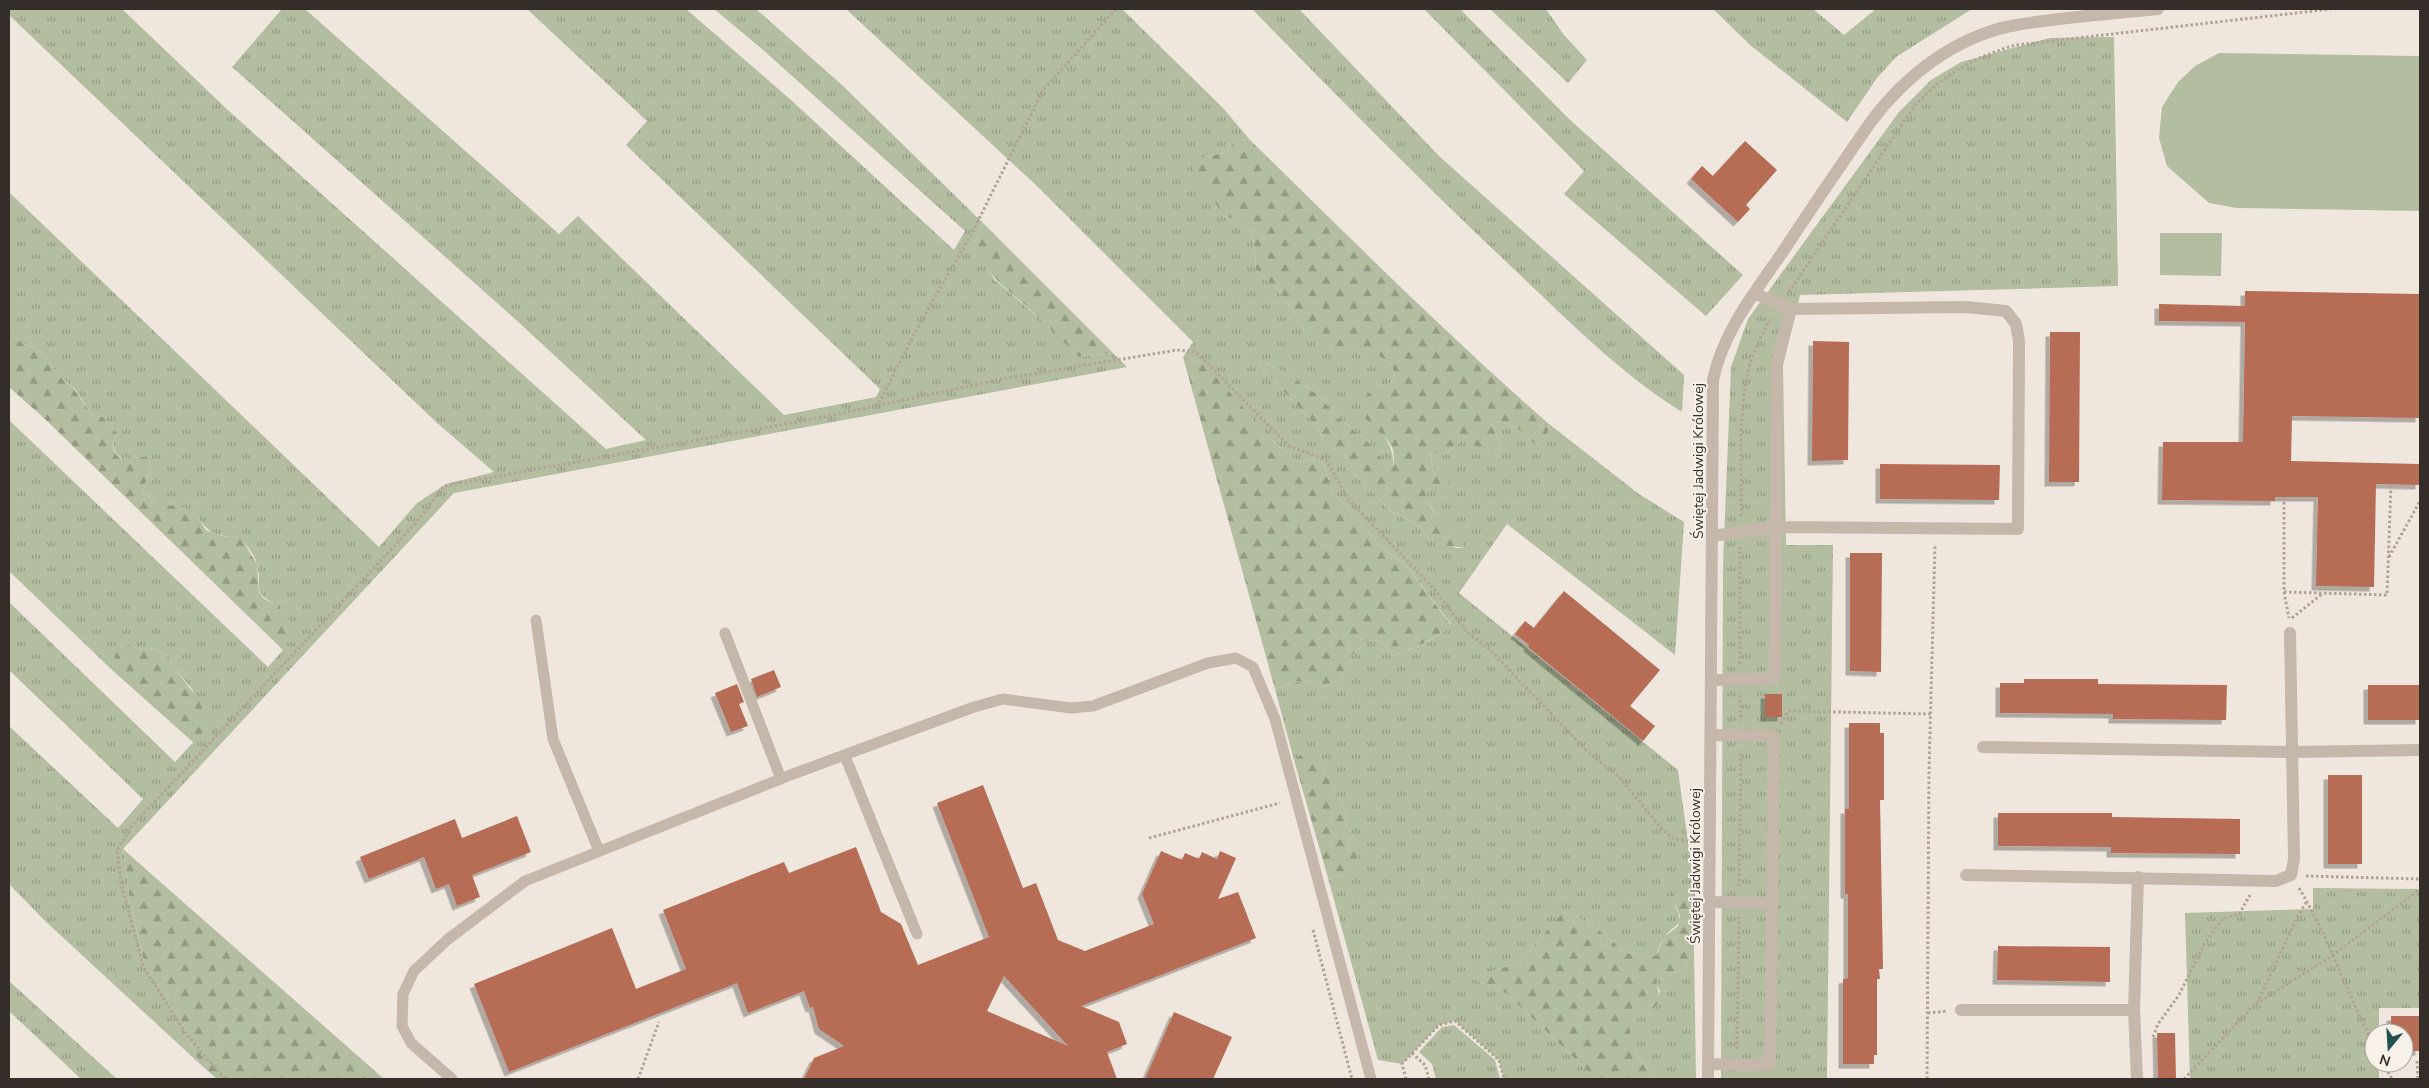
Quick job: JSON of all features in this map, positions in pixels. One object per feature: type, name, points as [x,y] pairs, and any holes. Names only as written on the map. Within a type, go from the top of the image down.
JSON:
[{"type":"street","name":"Świętej Jadwigi Królowej","points":[[1708,1079],[1713,380],[1718,355],[1731,329],[1870,123],[1890,96],[1920,70],[1960,46],[2010,26],[2158,9]]},
{"type":"street","points":[[1712,536],[1776,527],[2018,529],[2019,341],[2016,324],[2006,311],[1966,307],[1786,307],[1754,294]]},
{"type":"street","points":[[1711,680],[1775,679],[1777,363],[1786,307]]},
{"type":"street","points":[[1966,875],[2276,881],[2291,875],[2294,860],[2290,633]]},
{"type":"street","points":[[1708,1064],[1770,1065],[1774,736],[1711,735]]},
{"type":"street","points":[[1983,747],[2292,752],[2420,750]]},
{"type":"street","points":[[2137,1079],[2134,1010],[2138,877]]},
{"type":"street","points":[[1709,902],[1772,903]]},
{"type":"street","points":[[1960,1010],[2134,1010]]},
{"type":"lane","points":[[536,620],[553,739],[599,851]]},
{"type":"lane","points":[[724,633],[781,779]]},
{"type":"lane","points":[[452,1079],[411,1043],[402,1026],[403,994],[414,971],[447,940],[525,881],[781,779],[949,716],[1003,699],[1071,708],[1093,706],[1208,663],[1236,658],[1252,667],[1275,719],[1371,1079]]},
{"type":"lane","points":[[845,756],[917,934]]},
{"type":"path","points":[[879,404],[919,325],[972,233],[1043,90],[1116,9]]},
{"type":"path","points":[[1737,1064],[1741,735],[1740,531],[1743,413],[1747,376],[1760,340],[1786,307],[1913,108],[1932,87],[1955,71],[1999,50],[2016,45],[2331,9]]},
{"type":"path","points":[[225,1079],[186,1034],[144,968],[121,883],[117,850],[132,826],[415,524],[444,486],[814,418],[1002,379],[1177,350],[1196,352],[1289,446],[1326,460],[1348,500],[1428,582],[1467,632],[1489,649],[1586,750],[1621,779],[1662,829],[1674,839],[1710,844]]},
{"type":"path","points":[[2284,592],[2387,595],[2391,485]]},
{"type":"path","points":[[2284,497],[2284,592],[2290,620],[2290,633]]},
{"type":"path","points":[[2388,558],[2408,527],[2420,501]]},
{"type":"path","points":[[1927,1079],[1931,714],[1936,528]]},
{"type":"path","points":[[2290,620],[2323,593]]},
{"type":"path","points":[[1774,736],[1788,712],[1931,714]]},
{"type":"path","points":[[1149,838],[1280,802],[1282,812]]},
{"type":"path","points":[[2291,875],[2320,878],[2420,879]]},
{"type":"path","points":[[2291,875],[2307,901],[2333,955],[2353,1006],[2364,1026]]},
{"type":"path","points":[[2152,1038],[2158,1024],[2179,995],[2204,944],[2223,918],[2239,914],[2259,880]]},
{"type":"path","points":[[2252,1008],[2333,955],[2420,889]]},
{"type":"path","points":[[2184,1079],[2258,1001],[2307,901]]},
{"type":"path","points":[[1312,928],[1352,1079]]},
{"type":"path","points":[[1406,1079],[1402,1064],[1439,1025],[1455,1021],[1499,1060],[1504,1079]]},
{"type":"path","points":[[638,1079],[658,1022]]},
{"type":"path","points":[[1412,1054],[1425,1065],[1429,1079]]},
{"type":"path","points":[[2417,1061],[2418,1079]]},
{"type":"green space","points":[[9,9],[122,9],[230,112],[606,449],[646,440],[515,319],[232,67],[282,9],[305,9],[559,234],[578,216],[784,415],[876,397],[880,389],[626,145],[647,121],[527,9],[686,9],[791,100],[954,250],[965,231],[762,49],[714,9],[756,9],[842,85],[983,223],[973,247],[995,280],[1058,334],[1078,357],[1113,353],[1127,367],[454,493],[123,849],[130,901],[145,966],[174,1006],[200,1064],[44,920],[9,884],[9,726],[118,828],[143,799],[9,670],[9,602],[175,762],[208,726],[192,689],[175,669],[168,656],[154,648],[142,650],[129,645],[119,647],[111,669],[9,571],[9,420],[268,667],[283,650],[279,606],[264,597],[259,590],[256,561],[240,538],[223,536],[212,532],[193,511],[157,505],[143,491],[151,467],[148,456],[122,459],[116,453],[114,447],[117,433],[103,417],[93,416],[75,389],[58,375],[43,353],[19,341],[9,331],[9,192],[379,547],[417,503],[446,484],[494,472],[436,422],[9,15]]},
{"type":"green space","points":[[846,9],[1122,9],[1223,108],[1250,140],[1237,139],[1225,153],[1205,156],[1224,216],[1245,221],[1254,242],[1256,270],[1280,292],[1305,331],[1364,355],[1378,355],[1391,364],[1395,374],[1391,383],[1376,387],[1367,421],[1379,431],[1390,446],[1394,467],[1384,462],[1367,441],[1339,418],[1318,395],[1291,376],[1267,363],[1259,365],[1318,428],[1324,443],[1345,455],[1354,473],[1392,512],[1421,527],[1427,536],[1456,548],[1464,548],[1461,536],[1440,520],[1425,498],[1425,487],[1433,467],[1430,451],[1444,455],[1468,436],[1502,452],[1492,424],[1500,421],[1517,428],[1536,445],[1547,438],[1549,424],[1639,494],[1684,522],[1675,655],[1507,524],[1459,593],[1678,770],[1695,893],[1688,887],[1675,906],[1679,921],[1663,940],[1656,956],[1626,953],[1601,932],[1578,917],[1563,912],[1520,962],[1473,978],[1507,994],[1596,1079],[1504,1079],[1499,1060],[1455,1021],[1439,1025],[1402,1064],[1378,1060],[1328,878],[1345,875],[1359,845],[1347,827],[1343,805],[1324,772],[1320,753],[1304,752],[1294,760],[1275,689],[1298,681],[1323,687],[1340,679],[1351,657],[1368,640],[1382,641],[1392,656],[1431,640],[1451,624],[1406,565],[1380,546],[1332,491],[1324,463],[1312,459],[1298,462],[1273,441],[1197,361],[1183,357],[1193,342],[1038,187]]},
{"type":"green space","points":[[1252,9],[1299,9],[1439,156],[1684,375],[1682,412],[1617,364],[1484,241]]},
{"type":"green space","points":[[1424,9],[1460,9],[1569,119],[1743,275],[1706,316],[1564,194],[1584,171]]},
{"type":"green space","points":[[1490,9],[1546,9],[1564,35],[1587,60],[1568,83]]},
{"type":"green space","points":[[1713,9],[1813,9],[1844,35],[1876,9],[1972,9],[1896,57],[1877,78],[1847,122],[1750,45]]},
{"type":"green space","points":[[2114,37],[2118,286],[1800,295],[1783,365],[1786,545],[1833,545],[1827,1079],[1721,1079],[1723,564],[1731,367],[1748,319],[1899,112],[1931,80],[1961,62],[2050,38]]},
{"type":"green space","points":[[2219,53],[2420,56],[2420,211],[2237,208],[2209,203],[2167,166],[2159,138],[2162,107],[2178,82],[2195,66]]},
{"type":"green space","points":[[1237,139],[1250,140],[1360,248],[1510,390],[1549,424],[1547,438],[1536,445],[1517,428],[1500,421],[1492,424],[1502,452],[1480,453],[1468,436],[1444,455],[1430,452],[1433,467],[1451,480],[1443,489],[1425,487],[1428,503],[1437,516],[1462,536],[1464,548],[1438,544],[1427,536],[1421,527],[1392,512],[1354,473],[1345,455],[1324,443],[1318,428],[1259,365],[1266,363],[1291,376],[1318,395],[1339,418],[1367,441],[1384,461],[1394,467],[1392,447],[1382,434],[1367,421],[1362,408],[1362,399],[1376,387],[1391,383],[1395,374],[1391,364],[1378,355],[1364,355],[1332,347],[1305,331],[1280,292],[1256,270],[1254,242],[1245,222],[1224,216],[1193,169],[1205,156],[1225,153]]},
{"type":"green space","points":[[983,223],[1113,353],[1078,357],[1046,324],[996,279],[984,265],[973,247]]},
{"type":"green space","points":[[2160,233],[2222,233],[2221,276],[2160,275]]},
{"type":"green space","points":[[9,331],[19,341],[43,353],[58,375],[74,389],[93,416],[103,417],[117,433],[113,447],[115,453],[121,459],[148,456],[151,467],[143,491],[157,505],[180,506],[193,511],[206,530],[222,536],[241,538],[257,564],[259,592],[264,599],[279,606],[293,626],[283,650],[46,420],[9,387]]},
{"type":"green space","points":[[1183,357],[1197,361],[1207,367],[1273,441],[1298,462],[1312,459],[1324,463],[1332,491],[1380,546],[1406,565],[1451,625],[1423,644],[1392,656],[1382,641],[1368,640],[1351,657],[1340,679],[1323,687],[1298,681],[1275,689]]},
{"type":"green space","points":[[129,645],[142,650],[154,648],[168,656],[175,669],[207,710],[208,726],[194,743],[111,669],[118,647]]},
{"type":"green space","points":[[1304,752],[1320,752],[1324,772],[1343,805],[1347,827],[1359,845],[1357,857],[1345,875],[1328,878],[1294,760]]},
{"type":"green space","points":[[123,849],[384,1079],[217,1079],[200,1064],[174,1006],[145,966],[130,901]]},
{"type":"green space","points":[[1688,887],[1695,893],[1694,947],[1683,973],[1665,972],[1655,978],[1659,997],[1658,1003],[1650,1011],[1628,1024],[1636,1054],[1656,1079],[1596,1079],[1507,994],[1472,978],[1520,962],[1563,912],[1578,917],[1601,932],[1626,953],[1656,956],[1664,937],[1678,926],[1680,916],[1671,895]]},
{"type":"green space","points":[[2313,888],[2420,889],[2420,1008],[2379,1008],[2379,1023],[2364,1023],[2364,1073],[2379,1073],[2379,1079],[2190,1079],[2185,913],[2313,909]]},
{"type":"green space","points":[[1694,947],[1696,1079],[1656,1079],[1636,1054],[1627,1024],[1656,1007],[1660,991],[1654,978],[1665,972],[1683,973]]},
{"type":"green space","points":[[9,981],[117,1079],[81,1079],[9,1011]]},
{"type":"green space","points":[[1454,1025],[1495,1060],[1500,1079],[1436,1079],[1432,1064],[1419,1052],[1442,1027]]},
{"type":"building","points":[[1745,141],[1777,170],[1746,205],[1750,209],[1738,222],[1691,179],[1702,166],[1713,176]]},
{"type":"building","points":[[2245,291],[2420,294],[2420,418],[2292,416],[2291,461],[2420,464],[2420,485],[2376,484],[2374,587],[2316,586],[2318,497],[2275,497],[2275,501],[2162,500],[2163,442],[2243,442],[2245,322],[2159,321],[2159,304],[2245,306]]},
{"type":"building","points":[[2050,332],[2080,332],[2079,482],[2049,482]]},
{"type":"building","points":[[1813,341],[1849,342],[1848,460],[1812,461]]},
{"type":"building","points":[[1880,464],[2000,465],[1999,500],[1880,499]]},
{"type":"building","points":[[1850,553],[1882,553],[1881,672],[1850,671]]},
{"type":"building","points":[[1564,591],[1660,670],[1630,706],[1655,726],[1643,741],[1528,647],[1529,645],[1515,634],[1525,621],[1534,628]]},
{"type":"building","points":[[774,670],[781,687],[757,697],[751,679]]},
{"type":"building","points":[[2024,679],[2098,679],[2098,684],[2227,685],[2226,720],[2113,719],[2113,714],[2000,713],[2000,683],[2024,683]]},
{"type":"building","points":[[737,684],[744,702],[739,704],[748,726],[731,732],[715,693]]},
{"type":"building","points":[[2368,685],[2420,685],[2420,720],[2368,720]]},
{"type":"building","points":[[1765,694],[1782,694],[1782,717],[1765,717]]},
{"type":"building","points":[[1849,723],[1880,723],[1880,733],[1884,733],[1884,800],[1880,800],[1883,969],[1879,969],[1880,979],[1877,979],[1877,1055],[1874,1055],[1874,1064],[1843,1064],[1843,979],[1848,978],[1848,894],[1845,894],[1845,809],[1849,809]]},
{"type":"building","points":[[2328,775],[2362,775],[2362,864],[2328,864]]},
{"type":"building","points":[[983,785],[1023,888],[1036,883],[1058,940],[1085,951],[1154,924],[1142,894],[1161,851],[1182,860],[1185,853],[1199,859],[1202,852],[1217,859],[1220,851],[1236,858],[1218,899],[1238,892],[1256,938],[1081,1006],[1119,1022],[1127,1044],[1107,1052],[1117,1079],[804,1079],[814,1058],[844,1046],[819,1029],[813,1007],[810,1008],[804,991],[748,1013],[737,983],[509,1072],[474,984],[612,928],[636,989],[686,969],[663,910],[784,862],[789,873],[856,847],[881,912],[901,924],[918,965],[989,937],[937,803]],"holes":[[[1004,976],[1068,1046],[987,1011]]]},
{"type":"building","points":[[1998,813],[2112,813],[2112,817],[2240,819],[2240,854],[2111,853],[2111,847],[1998,846]]},
{"type":"building","points":[[517,816],[531,852],[472,875],[480,897],[457,906],[449,884],[436,889],[424,857],[369,879],[360,857],[455,819],[462,838]]},
{"type":"building","points":[[1998,946],[2110,947],[2110,982],[1997,980]]},
{"type":"building","points":[[1174,1012],[1232,1037],[1213,1079],[1145,1079]]},
{"type":"building","points":[[2391,1016],[2420,1016],[2420,1051],[2414,1051],[2414,1023],[2391,1023]]},
{"type":"building","points":[[2157,1033],[2175,1033],[2176,1078],[2158,1078]]}]
